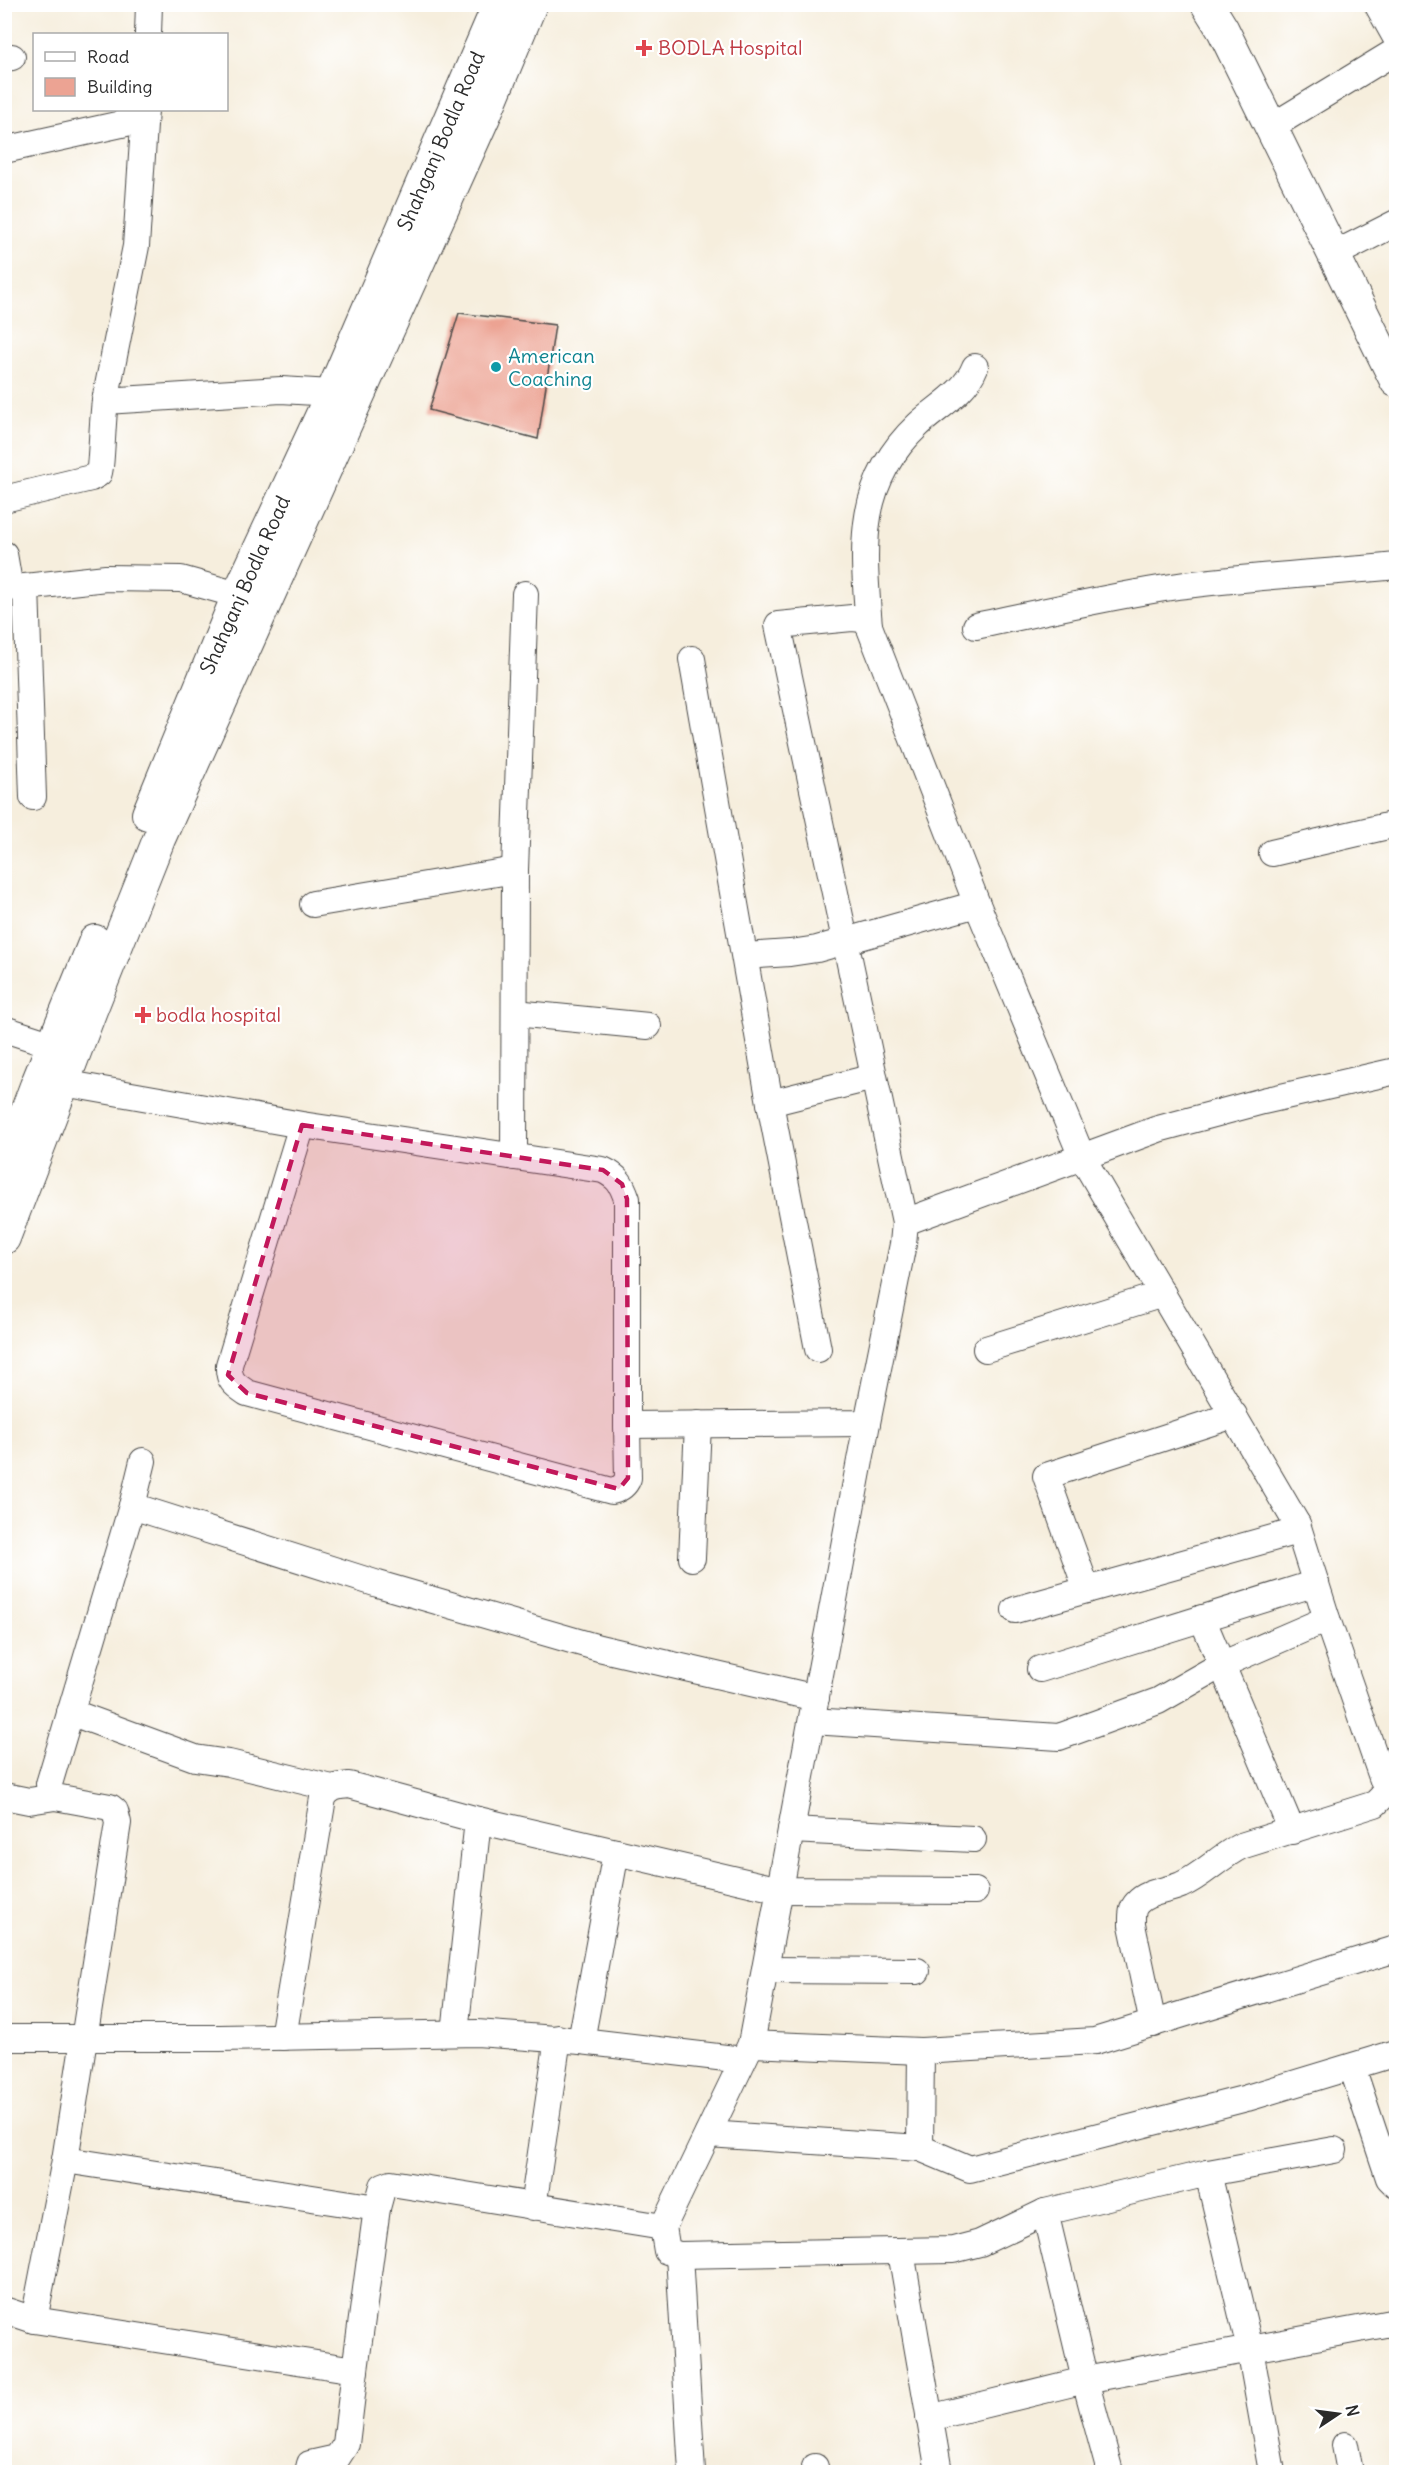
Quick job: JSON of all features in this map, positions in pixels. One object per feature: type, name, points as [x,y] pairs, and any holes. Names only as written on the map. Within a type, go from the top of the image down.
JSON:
[{"type":"main road","name":"Shahganj Bodla Road","points":[[64,1048],[238,595],[332,393],[499,4]]},
{"type":"main road","points":[[4,1238],[52,1078],[64,1048],[484,117],[531,4]]},
{"type":"main road","points":[[1206,4],[1223,30],[1394,370]]},
{"type":"main road","points":[[4,1171],[52,1078]]},
{"type":"street","points":[[148,33],[149,4]]},
{"type":"street","points":[[1377,4],[1396,38]]},
{"type":"street","points":[[1271,127],[1396,51]]},
{"type":"street","points":[[4,150],[145,114],[136,246],[105,401],[99,473],[91,478],[4,499]]},
{"type":"street","points":[[1335,254],[1396,223]]},
{"type":"street","points":[[975,367],[967,383],[917,426],[901,443],[877,481],[867,514],[864,537],[869,626],[977,904],[1082,1157],[1298,1524],[1327,1619],[1386,1786],[1386,1793],[1376,1804],[1241,1846],[1224,1854],[1191,1880],[1175,1888],[1149,1895],[1137,1903],[1132,1916],[1132,1925],[1153,2024]]},
{"type":"street","points":[[105,401],[281,390],[332,393]]},
{"type":"street","points":[[4,554],[9,583],[12,587],[106,578],[181,579],[238,595]]},
{"type":"street","points":[[976,626],[1176,586],[1396,566]]},
{"type":"street","points":[[26,587],[33,797]]},
{"type":"street","points":[[514,1157],[515,870],[525,594]]},
{"type":"street","points":[[869,626],[863,619],[852,618],[778,625],[905,1222],[903,1244],[867,1423],[765,1970],[747,2052],[663,2227],[667,2251],[679,2255],[901,2252],[967,2248],[1045,2212],[1208,2173],[1334,2150]]},
{"type":"street","points":[[692,659],[770,1103],[818,1349]]},
{"type":"street","points":[[1272,853],[1396,824]]},
{"type":"street","points":[[313,904],[515,870]]},
{"type":"street","points":[[745,956],[797,952],[977,904]]},
{"type":"street","points":[[515,1013],[648,1026]]},
{"type":"street","points":[[4,1029],[64,1048]]},
{"type":"street","points":[[905,1222],[1158,1129],[1263,1101],[1396,1071]]},
{"type":"street","points":[[770,1103],[874,1077]]},
{"type":"street","points":[[52,1078],[302,1125],[603,1170],[615,1175],[622,1184],[627,1199],[628,1478],[626,1483],[612,1491],[247,1393],[234,1385],[228,1375],[230,1365],[302,1125]]},
{"type":"street","points":[[986,1349],[1163,1294]]},
{"type":"street","points":[[1087,1590],[1046,1476],[1233,1415]]},
{"type":"street","points":[[627,1425],[867,1423]]},
{"type":"street","points":[[692,1558],[698,1424]]},
{"type":"street","points":[[55,1797],[50,1792],[49,1784],[132,1506],[143,1461]]},
{"type":"street","points":[[132,1506],[378,1584],[814,1710],[1059,1737],[1158,1701],[1221,1665],[1327,1619]]},
{"type":"street","points":[[1015,1610],[1294,1532],[1298,1524]]},
{"type":"street","points":[[1041,1669],[1316,1583]]},
{"type":"street","points":[[1202,1618],[1292,1831]]},
{"type":"street","points":[[70,1712],[195,1758],[229,1763],[332,1788],[349,1785],[478,1820],[780,1890],[975,1891]]},
{"type":"street","points":[[283,2037],[323,1798],[332,1788]]},
{"type":"street","points":[[4,1796],[29,1801],[55,1797],[110,1807],[117,1816],[65,2160],[34,2320]]},
{"type":"street","points":[[455,2033],[478,1820]]},
{"type":"street","points":[[791,1830],[973,1839]]},
{"type":"street","points":[[533,2207],[569,2040],[616,1852]]},
{"type":"street","points":[[4,2038],[283,2037],[455,2033],[747,2052],[921,2051],[1095,2041],[1396,1949]]},
{"type":"street","points":[[765,1970],[917,1971]]},
{"type":"street","points":[[920,2148],[921,2051]]},
{"type":"street","points":[[708,2134],[920,2148],[970,2169],[1246,2098],[1396,2052]]},
{"type":"street","points":[[1352,2067],[1389,2178],[1396,2185]]},
{"type":"street","points":[[65,2160],[377,2208]]},
{"type":"street","points":[[1208,2173],[1250,2349],[1272,2472]]},
{"type":"street","points":[[308,2472],[310,2464],[337,2458],[346,2444],[377,2208],[381,2190],[386,2184],[663,2227]]},
{"type":"street","points":[[1045,2212],[1084,2380],[1110,2472]]},
{"type":"street","points":[[901,2252],[939,2472]]},
{"type":"street","points":[[679,2255],[692,2472]]},
{"type":"street","points":[[4,2310],[34,2320],[355,2370]]},
{"type":"street","points":[[929,2418],[1084,2380],[1396,2322]]},
{"type":"street","points":[[1345,2445],[1350,2472]]},
{"type":"highlighted area","points":[[302,1125],[603,1170],[622,1184],[627,1199],[628,1478],[619,1489],[247,1393],[228,1375]]},
{"type":"building","name":"American Coaching","points":[[459,313],[555,325],[538,439],[429,410]]},
{"type":"place","name":"BODLA Hospital","points":[[644,48]]},
{"type":"place","name":"American Coaching","points":[[496,367]]},
{"type":"place","name":"bodla hospital","points":[[143,1015]]}]
